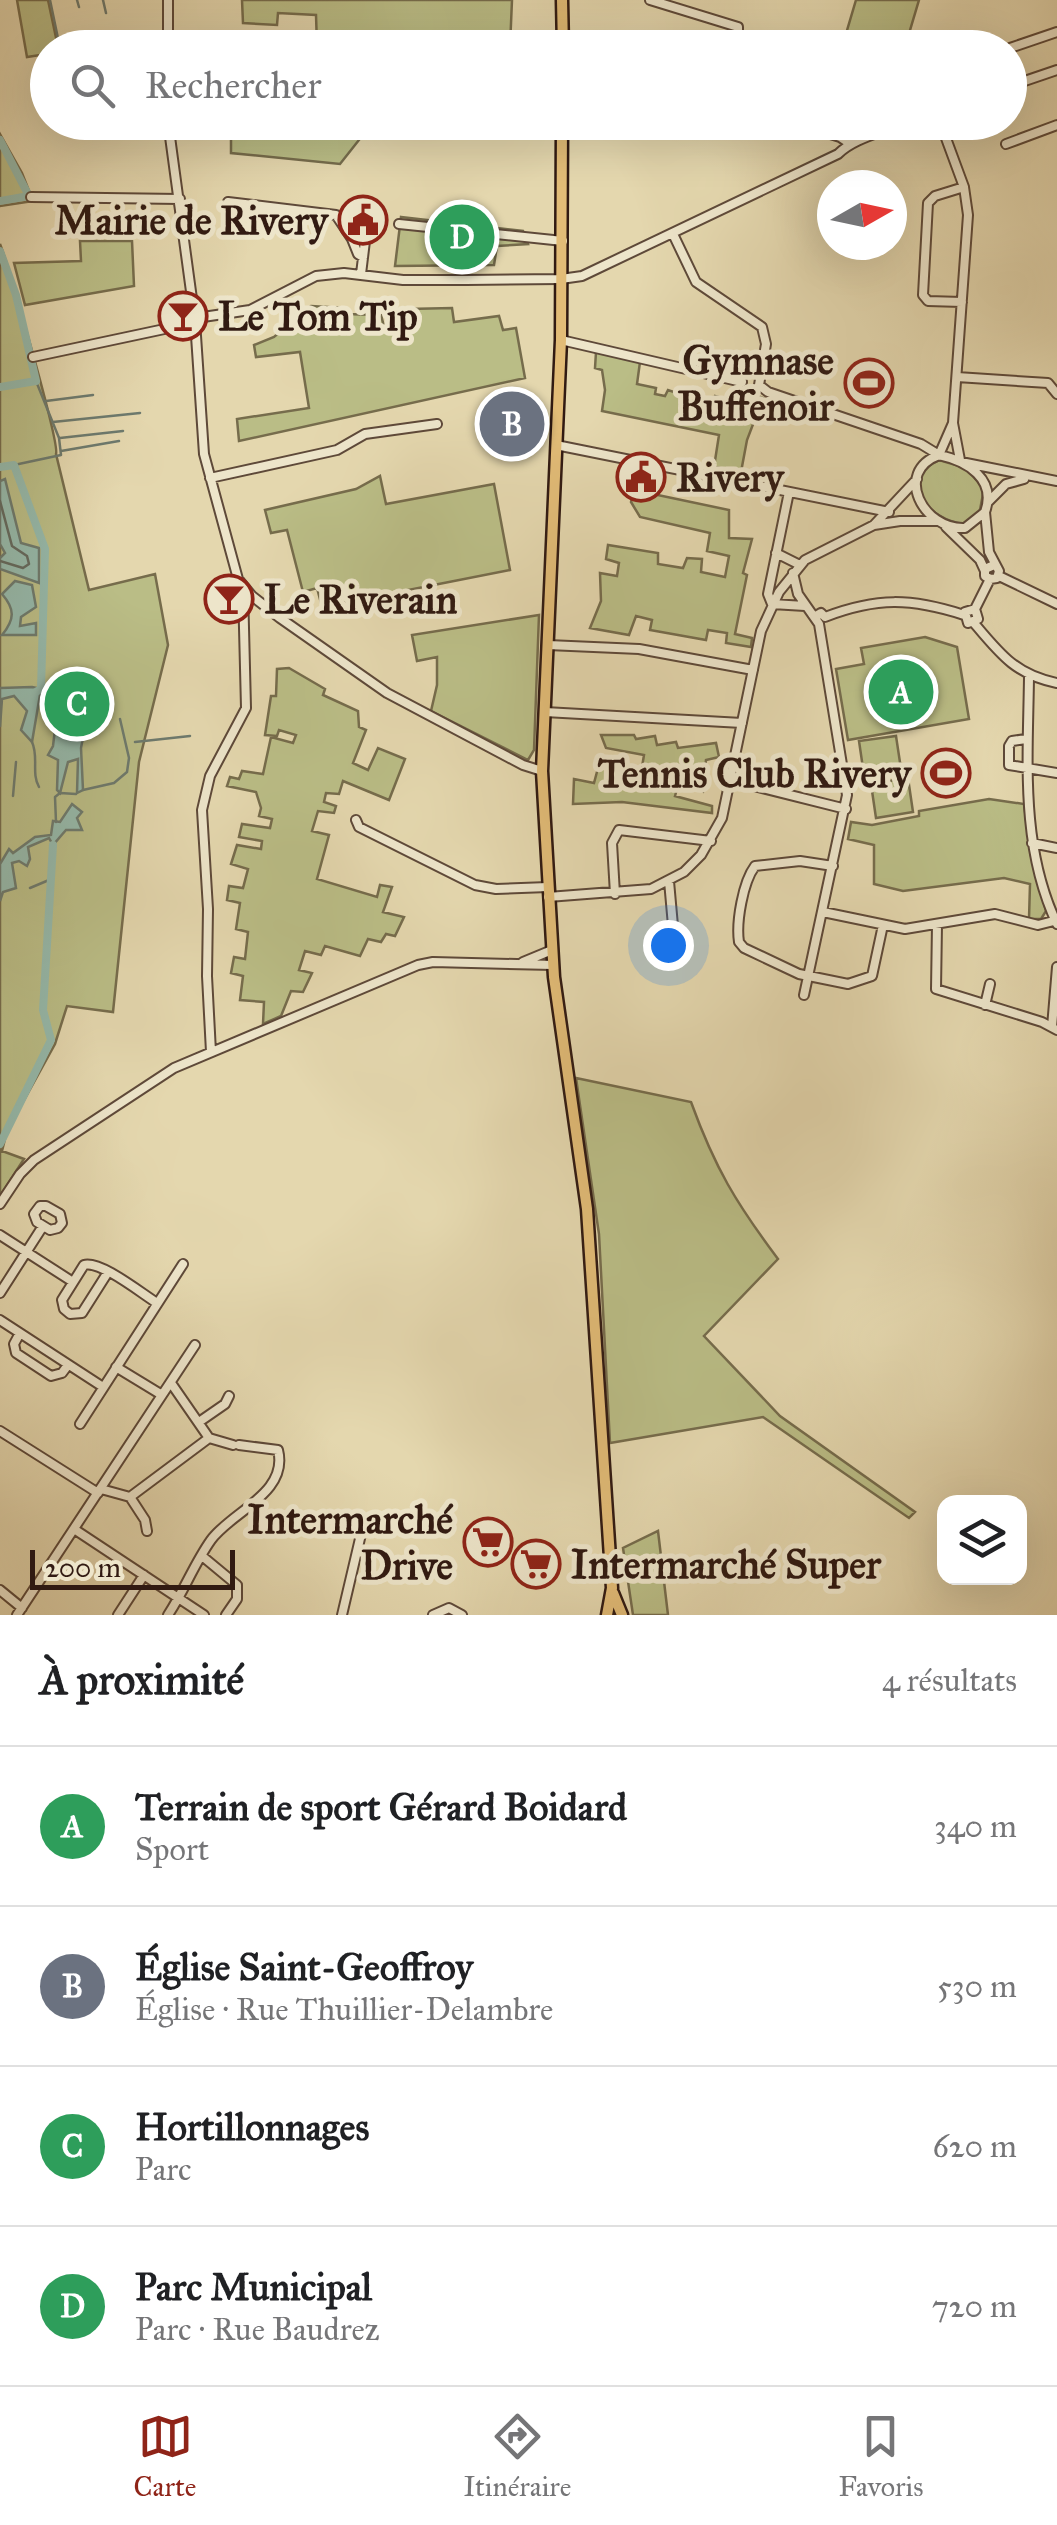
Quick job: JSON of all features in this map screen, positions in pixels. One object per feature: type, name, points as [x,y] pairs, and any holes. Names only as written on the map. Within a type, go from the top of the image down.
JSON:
[{"type":"main road","points":[[562,0],[562,30]]},
{"type":"main road","points":[[562,140],[561,340],[542,771],[553,965],[587,1209],[612,1588],[608,1615]]},
{"type":"main road","points":[[612,1588],[622,1615]]},
{"type":"street","points":[[168,0],[168,30]]},
{"type":"street","points":[[650,0],[738,30]]},
{"type":"street","points":[[1027,42],[1057,32]]},
{"type":"street","points":[[1027,80],[1057,70]]},
{"type":"street","points":[[1027,136],[1057,125]]},
{"type":"street","points":[[171,140],[195,320],[201,432],[232,564],[243,587],[246,708],[210,776],[202,810],[212,1052]]},
{"type":"street","points":[[844,140],[849,143]]},
{"type":"street","points":[[34,356],[250,310],[316,276],[561,280],[592,272],[838,154],[849,143],[865,140]]},
{"type":"street","points":[[874,525],[917,480],[924,463],[938,455],[953,424],[968,216],[964,187],[947,140]]},
{"type":"street","points":[[1006,144],[1017,140]]},
{"type":"street","points":[[962,302],[928,300],[923,295],[928,203],[935,196],[964,187]]},
{"type":"street","points":[[31,197],[180,199]]},
{"type":"street","points":[[228,202],[336,215],[352,240],[366,241],[360,274]]},
{"type":"street","points":[[399,224],[564,241]]},
{"type":"street","points":[[673,234],[696,282],[762,326],[766,344],[760,385],[768,392],[922,444],[938,455],[1029,478],[1057,481]]},
{"type":"street","points":[[561,340],[742,382]]},
{"type":"street","points":[[958,378],[1048,383],[1057,394]]},
{"type":"street","points":[[210,478],[337,450],[365,434],[437,424]]},
{"type":"street","points":[[953,424],[963,462],[985,483],[988,502],[985,536],[992,573],[974,610]]},
{"type":"street","points":[[556,444],[888,512]]},
{"type":"street","points":[[988,502],[1006,484],[1029,478]]},
{"type":"street","points":[[917,480],[922,507],[992,573],[1057,604]]},
{"type":"street","points":[[772,604],[768,594],[789,492]]},
{"type":"street","points":[[946,527],[964,528],[985,512]]},
{"type":"street","points":[[356,820],[359,827],[476,885],[496,890],[616,894],[651,889],[669,881],[693,865],[722,818],[762,631],[772,604],[793,573],[818,552],[874,525],[936,521]]},
{"type":"street","points":[[776,553],[800,565]]},
{"type":"street","points":[[793,573],[798,594],[820,619],[846,809],[804,995]]},
{"type":"street","points":[[243,587],[280,618],[387,693],[523,765],[542,771]]},
{"type":"street","points":[[820,619],[868,602],[895,601],[922,603],[964,614]]},
{"type":"street","points":[[772,604],[806,606]]},
{"type":"street","points":[[964,614],[974,610]]},
{"type":"street","points":[[974,610],[978,617],[974,623]]},
{"type":"street","points":[[964,614],[966,621],[974,623],[1001,654],[1029,677],[1057,683]]},
{"type":"street","points":[[548,644],[639,648],[753,670]]},
{"type":"street","points":[[823,912],[906,929],[995,914],[1038,925],[1056,921],[1032,843],[1026,739],[1029,677]]},
{"type":"street","points":[[544,712],[742,723]]},
{"type":"street","points":[[1026,739],[1012,741],[1008,746],[1009,764],[1057,774]]},
{"type":"street","points":[[730,780],[846,809]]},
{"type":"street","points":[[616,894],[612,843],[619,830],[711,841]]},
{"type":"street","points":[[1032,843],[1057,848]]},
{"type":"street","points":[[833,866],[800,861],[755,866],[750,873],[738,942],[777,966],[848,984],[872,976],[883,925]]},
{"type":"street","points":[[669,881],[674,936]]},
{"type":"street","points":[[937,925],[936,989],[1054,1028],[1057,967]]},
{"type":"street","points":[[519,964],[552,950]]},
{"type":"street","points":[[0,1204],[34,1160],[174,1068],[418,965],[553,965]]},
{"type":"street","points":[[985,1004],[990,984]]},
{"type":"street","points":[[0,1292],[43,1226]]},
{"type":"street","points":[[0,1235],[73,1282]]},
{"type":"street","points":[[108,1272],[78,1314],[66,1312],[62,1305],[73,1282],[90,1262],[108,1272],[157,1303]]},
{"type":"street","points":[[80,1424],[183,1264]]},
{"type":"street","points":[[0,1320],[103,1387]]},
{"type":"street","points":[[20,1333],[14,1349],[28,1361],[51,1376],[62,1373],[68,1365]]},
{"type":"street","points":[[0,1590],[19,1611],[195,1345]]},
{"type":"street","points":[[116,1367],[162,1395]]},
{"type":"street","points":[[168,1615],[220,1530],[266,1491],[279,1464],[278,1450],[209,1438],[171,1383]]},
{"type":"street","points":[[199,1422],[229,1396]]},
{"type":"street","points":[[0,1430],[100,1491],[130,1497],[145,1520],[147,1531]]},
{"type":"street","points":[[130,1497],[209,1438]]},
{"type":"street","points":[[74,1529],[204,1615]]},
{"type":"street","points":[[342,1615],[362,1530]]},
{"type":"street","points":[[202,1556],[237,1585],[236,1599],[226,1615]]},
{"type":"street","points":[[118,1615],[144,1575]]},
{"type":"street","points":[[433,1615],[448,1608],[462,1615]]},
{"type":"green space","points":[[17,0],[48,0],[54,30],[30,30],[27,57]]},
{"type":"green space","points":[[242,0],[512,0],[511,30],[316,30],[316,15],[278,13],[277,25],[243,23]]},
{"type":"green space","points":[[856,0],[919,0],[910,30],[847,30]]},
{"type":"green space","points":[[0,134],[22,173],[33,201],[0,206]]},
{"type":"green space","points":[[231,140],[359,140],[340,164],[231,153]]},
{"type":"green space","points":[[401,217],[523,231],[528,244],[497,246],[494,265],[395,266]]},
{"type":"green space","points":[[80,241],[132,241],[134,286],[25,305],[14,263],[81,261]]},
{"type":"green space","points":[[0,244],[42,389],[89,590],[155,574],[168,645],[139,762],[113,1012],[67,1006],[55,1044],[7,1131],[2,1151],[24,1159],[0,1196]]},
{"type":"green space","points":[[311,306],[343,308],[344,314],[381,315],[385,330],[408,326],[408,309],[452,308],[454,322],[499,316],[503,330],[516,328],[525,378],[239,441],[237,419],[309,408],[300,352],[256,357],[254,345],[274,337]]},
{"type":"green space","points":[[596,352],[640,362],[637,384],[656,388],[655,394],[665,396],[668,390],[712,405],[715,396],[737,402],[741,390],[763,398],[747,440],[741,472],[714,467],[719,435],[602,411],[605,390],[602,370],[595,368]]},
{"type":"green space","points":[[939,460],[966,468],[984,489],[979,515],[965,524],[939,515],[922,498],[920,478],[926,468]]},
{"type":"green space","points":[[380,476],[386,504],[494,484],[510,570],[322,607],[317,588],[303,592],[287,530],[271,533],[265,510],[356,489]]},
{"type":"green space","points":[[634,490],[729,510],[729,538],[752,539],[735,634],[752,638],[751,647],[726,643],[727,633],[708,630],[706,640],[650,630],[652,620],[636,616],[629,635],[590,628],[601,601],[600,573],[617,576],[619,563],[606,559],[608,545],[658,553],[658,564],[683,568],[687,558],[702,559],[701,572],[725,577],[729,556],[707,551],[710,533],[640,517],[631,502]]},
{"type":"green space","points":[[539,615],[534,750],[528,760],[431,711],[437,685],[437,657],[417,661],[412,635]]},
{"type":"green space","points":[[925,637],[957,647],[969,719],[848,740],[836,669],[864,664],[861,648]]},
{"type":"green space","points":[[289,668],[325,689],[323,695],[358,711],[359,727],[366,730],[353,763],[368,770],[378,748],[405,759],[389,800],[343,781],[339,794],[326,793],[324,802],[336,806],[334,813],[318,811],[312,831],[329,835],[317,879],[377,897],[380,885],[392,887],[383,912],[404,917],[395,936],[386,934],[381,942],[368,939],[360,956],[325,946],[321,955],[305,951],[299,970],[312,973],[303,992],[291,991],[281,1016],[263,1024],[264,1002],[240,1000],[243,976],[231,973],[234,957],[245,959],[248,932],[236,929],[240,903],[227,900],[229,886],[243,888],[248,869],[231,864],[237,845],[261,849],[262,841],[239,837],[242,824],[270,828],[272,819],[259,816],[256,792],[227,786],[230,777],[239,779],[242,771],[263,774],[271,737],[293,743],[296,735],[279,730],[277,736],[265,735],[271,696],[276,696],[277,669]]},
{"type":"green space","points":[[601,735],[634,735],[636,739],[655,736],[657,745],[676,742],[678,748],[716,743],[719,757],[706,760],[703,791],[696,785],[679,782],[675,796],[712,806],[712,813],[622,802],[573,804],[574,779],[594,783],[598,768],[641,773],[644,755],[606,748]]},
{"type":"green space","points":[[896,736],[901,769],[864,775],[859,741]]},
{"type":"green space","points":[[908,778],[913,812],[876,818],[871,784]]},
{"type":"green space","points":[[989,799],[1024,804],[1031,856],[1046,911],[1041,919],[1029,919],[1030,884],[1004,878],[903,891],[874,884],[874,845],[848,839],[851,822],[872,825],[919,816],[919,811]]},
{"type":"green space","points":[[576,1078],[691,1102],[728,1184],[778,1259],[704,1336],[780,1416],[915,1512],[909,1518],[763,1417],[610,1443],[599,1234]]},
{"type":"green space","points":[[658,1531],[668,1615],[633,1615],[623,1548]]},
{"type":"water","points":[[5,479],[21,543],[39,548],[39,583],[0,569],[0,558],[5,553],[0,544],[0,481]]},
{"type":"water","points":[[15,581],[32,585],[36,607],[21,617],[20,626],[36,623],[36,635],[2,635],[12,614],[2,594]]},
{"type":"water","points":[[0,688],[41,689],[32,742],[21,730],[27,711],[14,696],[2,699],[0,727]]},
{"type":"water","points":[[58,704],[70,709],[71,722],[78,723],[87,717],[81,748],[83,790],[77,793],[78,759],[68,762],[60,793],[58,760],[48,755],[53,746]]},
{"type":"water","points":[[72,804],[82,812],[77,818],[82,830],[66,830],[53,845],[49,838],[28,847],[27,866],[19,861],[12,863],[16,888],[3,892],[0,901],[0,864],[9,849],[13,853],[35,837],[51,835],[53,821],[60,822]]},
{"type":"waterway","points":[[50,0],[56,30]]},
{"type":"waterway","points":[[77,0],[79,7]]},
{"type":"waterway","points":[[103,0],[106,13]]},
{"type":"waterway","points":[[0,140],[29,196],[0,201]]},
{"type":"waterway","points":[[0,251],[16,295],[36,381],[0,387]]},
{"type":"waterway","points":[[14,465],[61,455],[59,438],[36,381]]},
{"type":"waterway","points":[[46,401],[93,395]]},
{"type":"waterway","points":[[53,422],[140,413]]},
{"type":"waterway","points":[[60,438],[123,431]]},
{"type":"waterway","points":[[61,451],[119,441]]},
{"type":"waterway","points":[[0,467],[14,465],[45,549],[41,689],[34,693]]},
{"type":"waterway","points":[[83,790],[114,783],[127,772],[129,758],[120,719]]},
{"type":"waterway","points":[[135,742],[190,736]]},
{"type":"waterway","points":[[32,742],[39,787]]},
{"type":"waterway","points":[[13,796],[16,762]]},
{"type":"waterway","points":[[56,822],[55,797],[60,793],[76,794]]},
{"type":"waterway","points":[[0,1144],[51,1040],[43,1010],[53,845]]},
{"type":"waterway","points":[[30,888],[49,880]]},
{"type":"place","name":"Mairie de Rivery","points":[[363,220]]},
{"type":"place","name":"Parc Municipal","points":[[462,237]]},
{"type":"place","name":"Le Tom Tip","points":[[183,316]]},
{"type":"place","name":"Gymnase Buffenoir","points":[[869,383]]},
{"type":"place","name":"Église Saint-Geoffroy","points":[[512,424]]},
{"type":"place","name":"Rivery","points":[[641,477]]},
{"type":"place","name":"Le Riverain","points":[[229,599]]},
{"type":"place","name":"Terrain de sport Gérard Boidard","points":[[901,692]]},
{"type":"place","name":"Hortillonnages","points":[[77,704]]},
{"type":"place","name":"Tennis Club Rivery","points":[[946,773]]},
{"type":"place","name":"Intermarché Drive","points":[[488,1542]]},
{"type":"place","name":"Intermarché Super","points":[[536,1564]]}]
